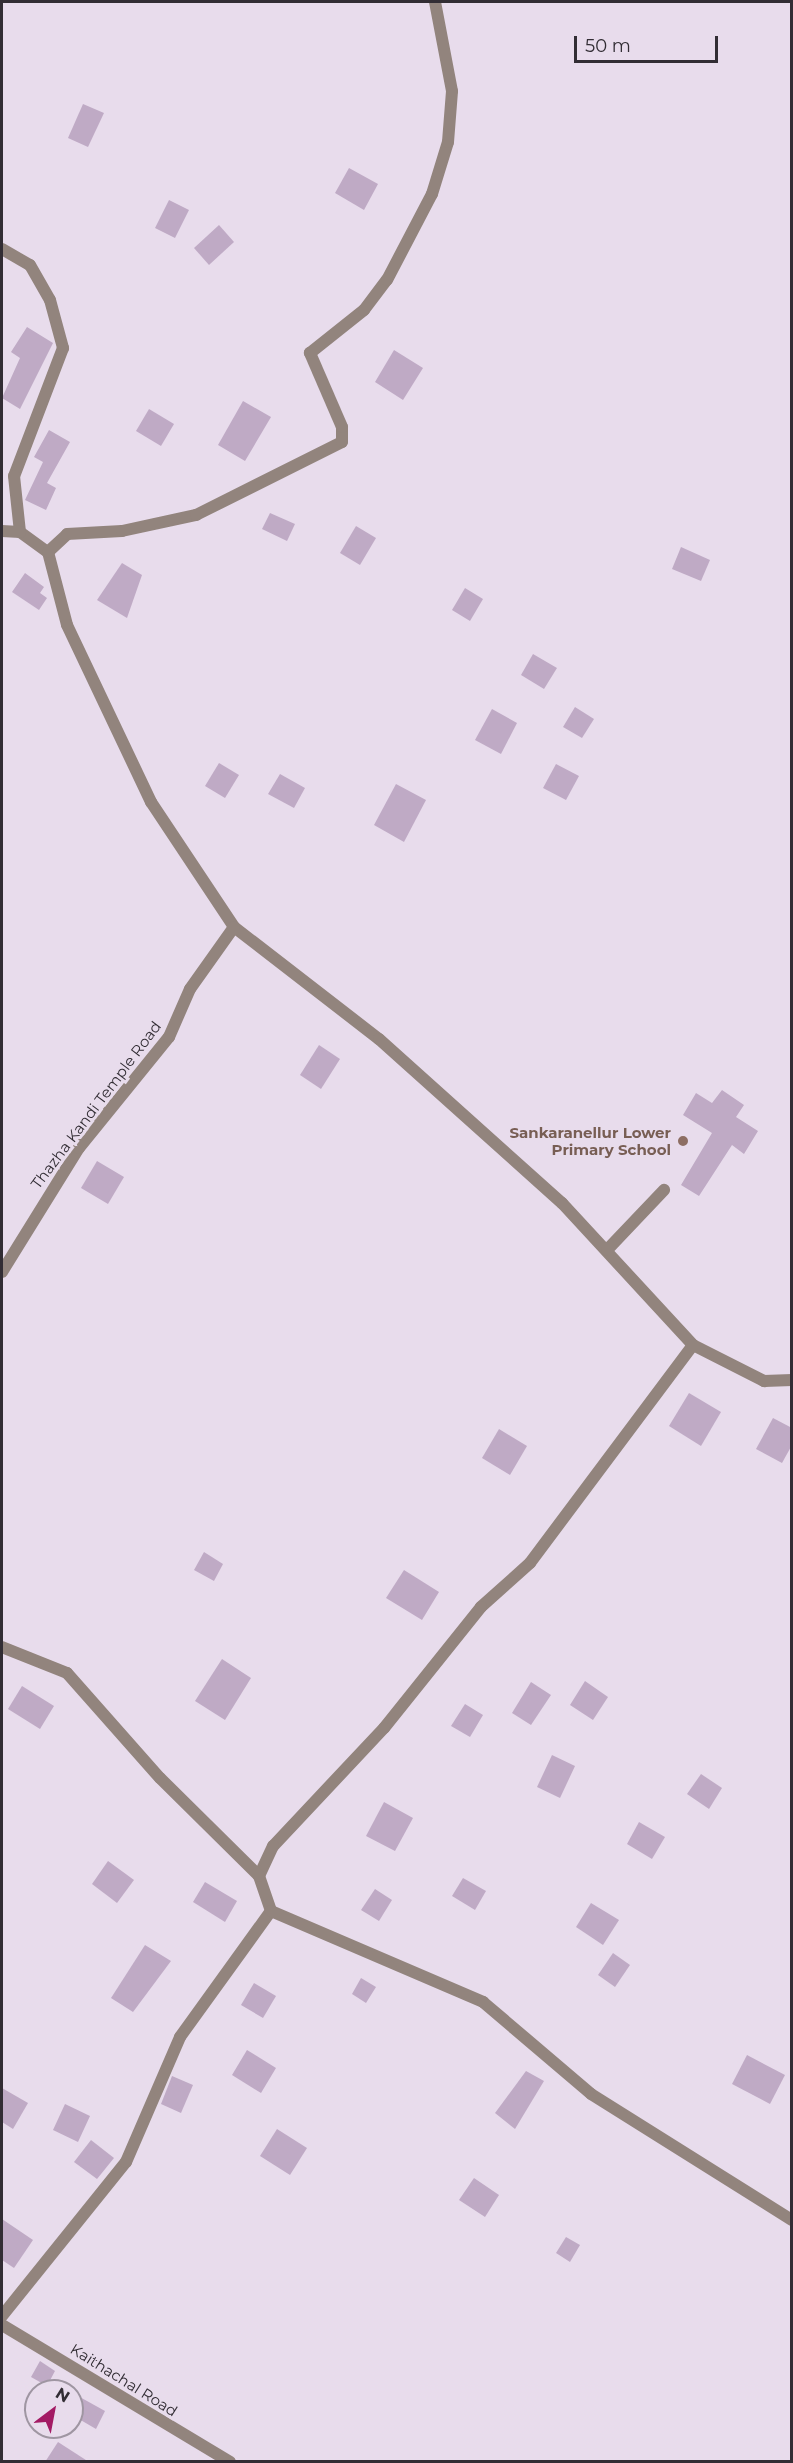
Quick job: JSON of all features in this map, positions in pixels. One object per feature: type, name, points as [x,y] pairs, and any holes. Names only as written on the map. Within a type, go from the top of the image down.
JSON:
[{"type":"street","points":[[48,552],[67,534],[122,531],[196,515],[342,442],[342,427],[310,353],[364,310],[387,280],[432,194],[448,141],[452,91],[435,2]]},
{"type":"street","points":[[2,249],[30,265],[50,300],[63,348],[14,476],[20,532]]},
{"type":"street","points":[[2,531],[20,532],[48,552],[67,625],[151,802],[234,927],[379,1040],[562,1203],[693,1345],[764,1381],[792,1380]]},
{"type":"street","name":"Thazha Kandi Temple Road","points":[[2,1272],[79,1148],[169,1037],[190,988],[234,927]]},
{"type":"street","points":[[607,1250],[664,1190]]},
{"type":"street","points":[[259,1876],[273,1846],[384,1728],[481,1608],[530,1563],[693,1345]]},
{"type":"street","points":[[2,1647],[67,1673],[160,1778],[259,1876],[271,1911],[483,2002],[591,2094],[790,2215]]},
{"type":"street","points":[[2,2316],[126,2162],[180,2037],[271,1911]]},
{"type":"street","name":"Kaithachal Road","points":[[2,2316],[230,2462]]},
{"type":"building","points":[[83,104],[104,113],[88,147],[68,138]]},
{"type":"building","points":[[349,168],[378,184],[364,210],[335,193]]},
{"type":"building","points":[[169,200],[189,210],[175,238],[155,228]]},
{"type":"building","points":[[219,225],[234,242],[209,265],[194,248]]},
{"type":"building","points":[[27,327],[53,343],[20,409],[2,398],[20,358],[11,352]]},
{"type":"building","points":[[394,350],[423,368],[403,400],[375,382]]},
{"type":"building","points":[[243,401],[271,417],[245,461],[218,445]]},
{"type":"building","points":[[149,409],[174,424],[161,446],[136,431]]},
{"type":"building","points":[[49,430],[70,442],[47,483],[56,488],[46,510],[25,500],[43,462],[34,457]]},
{"type":"building","points":[[270,513],[295,524],[287,541],[262,529]]},
{"type":"building","points":[[356,526],[376,538],[360,565],[340,553]]},
{"type":"building","points":[[681,547],[710,560],[701,581],[672,569]]},
{"type":"building","points":[[122,563],[142,575],[127,618],[97,600]]},
{"type":"building","points":[[25,573],[44,587],[40,593],[47,598],[39,610],[12,592]]},
{"type":"building","points":[[465,588],[483,599],[470,621],[452,610]]},
{"type":"building","points":[[533,654],[557,668],[544,689],[521,675]]},
{"type":"building","points":[[575,707],[594,719],[582,738],[563,727]]},
{"type":"building","points":[[492,709],[517,723],[501,754],[475,740]]},
{"type":"building","points":[[219,763],[239,775],[225,798],[205,786]]},
{"type":"building","points":[[556,764],[579,776],[566,800],[543,788]]},
{"type":"building","points":[[280,774],[305,788],[294,808],[268,794]]},
{"type":"building","points":[[396,784],[426,800],[404,842],[374,825]]},
{"type":"building","points":[[319,1045],[340,1059],[321,1089],[300,1075]]},
{"type":"building","points":[[722,1090],[744,1105],[736,1117],[758,1131],[744,1154],[732,1145],[699,1196],[681,1185],[712,1133],[683,1115],[696,1093],[712,1103]]},
{"type":"building","points":[[97,1161],[124,1177],[108,1204],[81,1188]]},
{"type":"building","points":[[689,1393],[721,1412],[701,1446],[669,1426]]},
{"type":"building","points":[[773,1418],[792,1428],[792,1445],[782,1463],[756,1449]]},
{"type":"building","points":[[499,1429],[527,1446],[510,1475],[482,1458]]},
{"type":"building","points":[[204,1552],[223,1564],[214,1581],[194,1570]]},
{"type":"building","points":[[404,1570],[439,1592],[422,1620],[386,1598]]},
{"type":"building","points":[[222,1659],[251,1678],[225,1720],[195,1701]]},
{"type":"building","points":[[585,1681],[608,1697],[593,1720],[570,1705]]},
{"type":"building","points":[[531,1682],[551,1695],[531,1725],[512,1713]]},
{"type":"building","points":[[22,1686],[54,1706],[40,1729],[8,1709]]},
{"type":"building","points":[[465,1704],[483,1715],[470,1737],[451,1726]]},
{"type":"building","points":[[552,1755],[575,1766],[560,1798],[537,1787]]},
{"type":"building","points":[[701,1774],[722,1788],[709,1809],[687,1794]]},
{"type":"building","points":[[384,1802],[413,1818],[395,1851],[366,1836]]},
{"type":"building","points":[[639,1822],[665,1837],[652,1859],[627,1844]]},
{"type":"building","points":[[108,1861],[134,1880],[117,1903],[92,1884]]},
{"type":"building","points":[[463,1878],[486,1891],[475,1910],[452,1896]]},
{"type":"building","points":[[205,1882],[237,1901],[225,1922],[193,1902]]},
{"type":"building","points":[[375,1889],[392,1900],[379,1921],[361,1910]]},
{"type":"building","points":[[591,1903],[619,1920],[603,1945],[576,1927]]},
{"type":"building","points":[[145,1945],[171,1961],[133,2012],[111,1998]]},
{"type":"building","points":[[613,1953],[630,1965],[615,1987],[598,1975]]},
{"type":"building","points":[[361,1978],[376,1987],[366,2003],[352,1994]]},
{"type":"building","points":[[254,1983],[276,1996],[263,2018],[241,2005]]},
{"type":"building","points":[[247,2050],[276,2068],[261,2093],[232,2075]]},
{"type":"building","points":[[747,2055],[785,2075],[770,2104],[732,2084]]},
{"type":"building","points":[[526,2071],[544,2081],[515,2129],[495,2113]]},
{"type":"building","points":[[172,2076],[193,2085],[181,2113],[161,2104]]},
{"type":"building","points":[[2,2088],[28,2103],[13,2129],[2,2122]]},
{"type":"building","points":[[65,2104],[90,2116],[78,2142],[53,2130]]},
{"type":"building","points":[[277,2129],[307,2148],[290,2175],[260,2156]]},
{"type":"building","points":[[91,2140],[114,2158],[97,2179],[74,2162]]},
{"type":"building","points":[[474,2178],[499,2195],[485,2217],[459,2200]]},
{"type":"building","points":[[2,2219],[33,2240],[14,2268],[2,2260]]},
{"type":"building","points":[[566,2237],[580,2245],[570,2262],[556,2253]]},
{"type":"building","points":[[40,2361],[55,2371],[51,2379],[31,2377]]},
{"type":"building","points":[[84,2399],[105,2411],[96,2429],[84,2422]]},
{"type":"building","points":[[58,2442],[89,2462],[45,2462]]},
{"type":"place","name":"Sankaranellur Lower Primary School","points":[[683,1141]]}]
